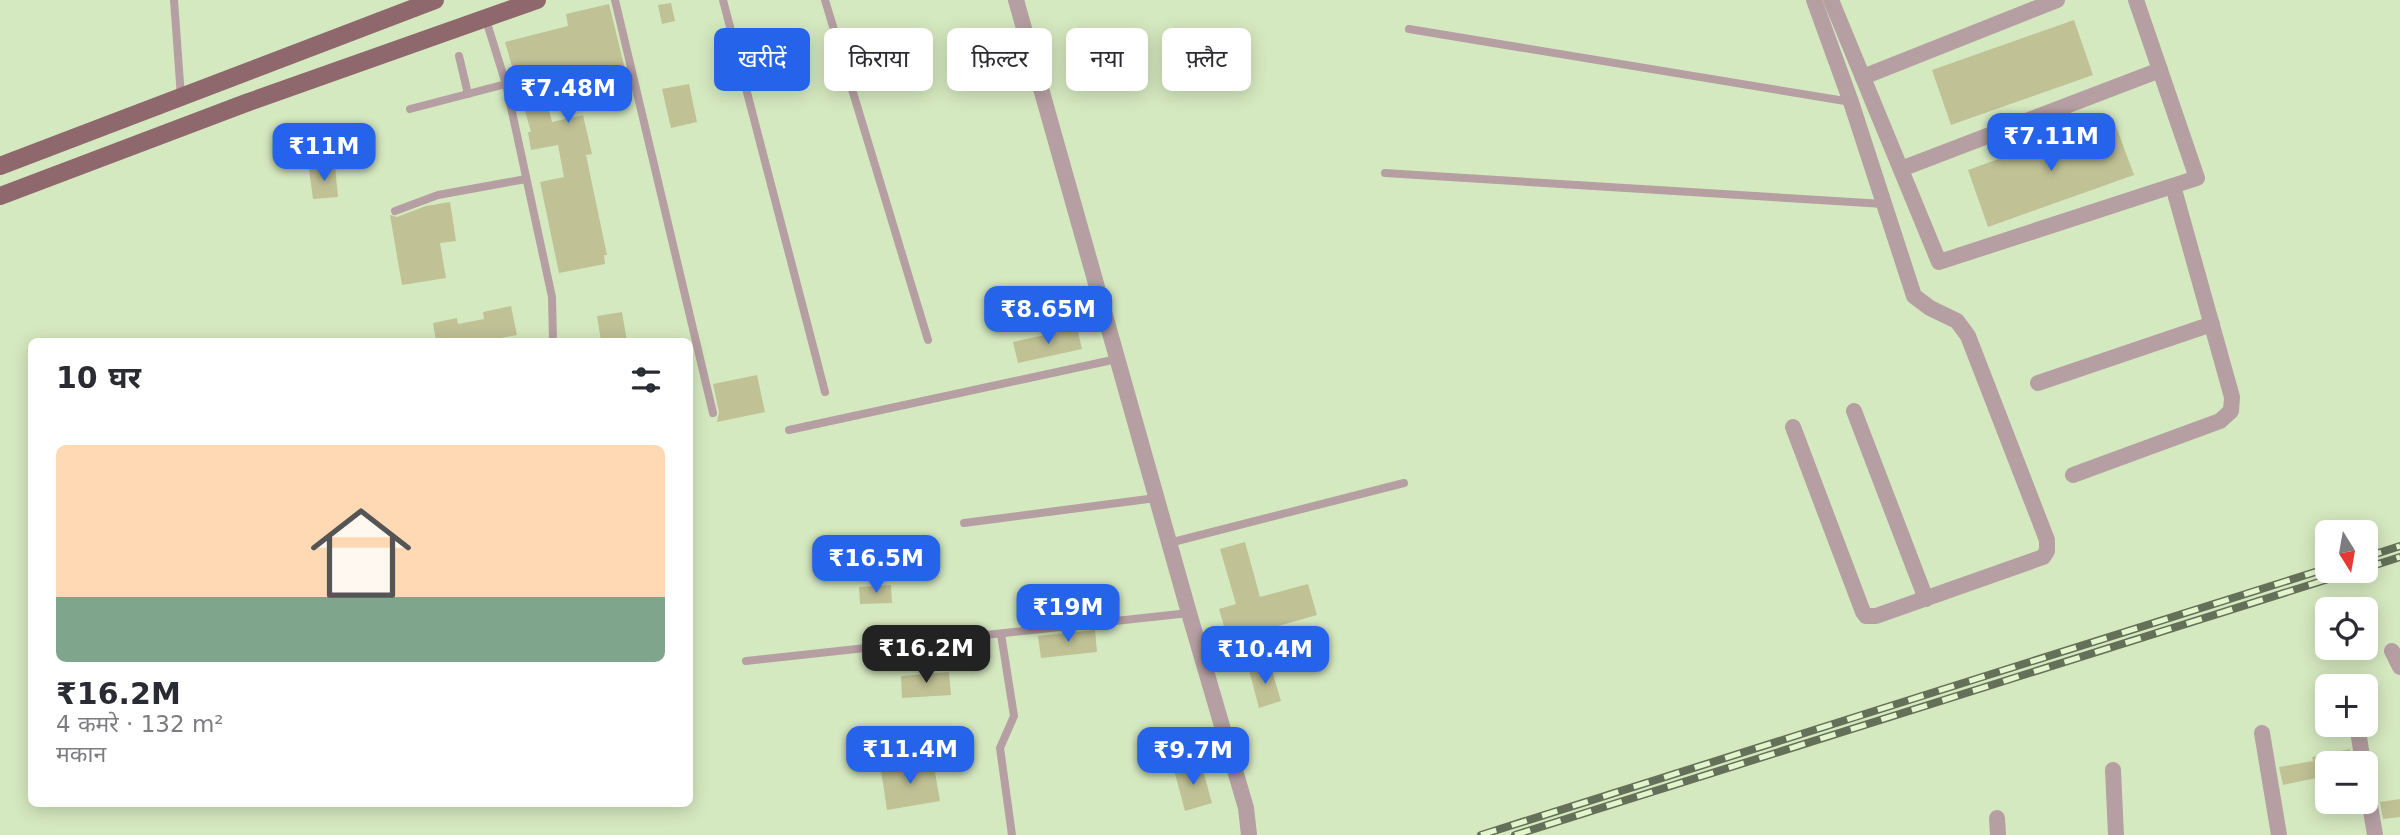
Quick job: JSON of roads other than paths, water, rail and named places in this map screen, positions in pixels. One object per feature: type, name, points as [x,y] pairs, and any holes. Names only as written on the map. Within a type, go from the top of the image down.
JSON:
[{"type":"main road","points":[[0,166],[435,0]]},
{"type":"main road","points":[[0,196],[246,103],[537,0]]},
{"type":"street","points":[[1016,0],[1246,808],[1249,835]]},
{"type":"street","points":[[1793,427],[1866,616],[1876,616],[2043,556],[2048,547],[1968,336],[1957,321],[1930,308],[1914,296],[1851,102],[1814,0]]},
{"type":"street","points":[[1831,0],[1939,262],[2197,178],[2136,0]]},
{"type":"street","points":[[1863,77],[2057,0]]},
{"type":"street","points":[[1901,169],[2160,70]]},
{"type":"street","points":[[2073,475],[2220,421],[2231,411],[2232,397],[2173,186]]},
{"type":"street","points":[[2038,383],[2212,324]]},
{"type":"street","points":[[1854,411],[1926,598]]},
{"type":"street","points":[[2392,651],[2400,667]]},
{"type":"street","points":[[2262,733],[2279,835]]},
{"type":"street","points":[[2113,770],[2116,835]]},
{"type":"street","points":[[2372,814],[2375,835]]},
{"type":"lane","points":[[174,0],[181,97]]},
{"type":"lane","points":[[615,0],[713,413]]},
{"type":"lane","points":[[723,0],[825,392]]},
{"type":"lane","points":[[825,0],[928,340]]},
{"type":"lane","points":[[486,20],[506,84],[552,297],[553,338]]},
{"type":"lane","points":[[1409,29],[1851,102]]},
{"type":"lane","points":[[459,56],[468,94]]},
{"type":"lane","points":[[410,109],[506,84]]},
{"type":"lane","points":[[1385,173],[1884,204]]},
{"type":"lane","points":[[395,211],[438,195],[526,179]]},
{"type":"lane","points":[[789,430],[1117,359]]},
{"type":"lane","points":[[1169,543],[1404,483]]},
{"type":"lane","points":[[964,523],[1156,498]]},
{"type":"lane","points":[[746,661],[1189,613]]},
{"type":"lane","points":[[1000,634],[1014,716],[1000,748],[1012,835]]},
{"type":"railway","points":[[2378,553],[2400,546]]},
{"type":"railway","points":[[2378,564],[2400,557]]},
{"type":"railway","points":[[1481,835],[2315,572]]},
{"type":"railway","points":[[1515,835],[2316,583]]}]
